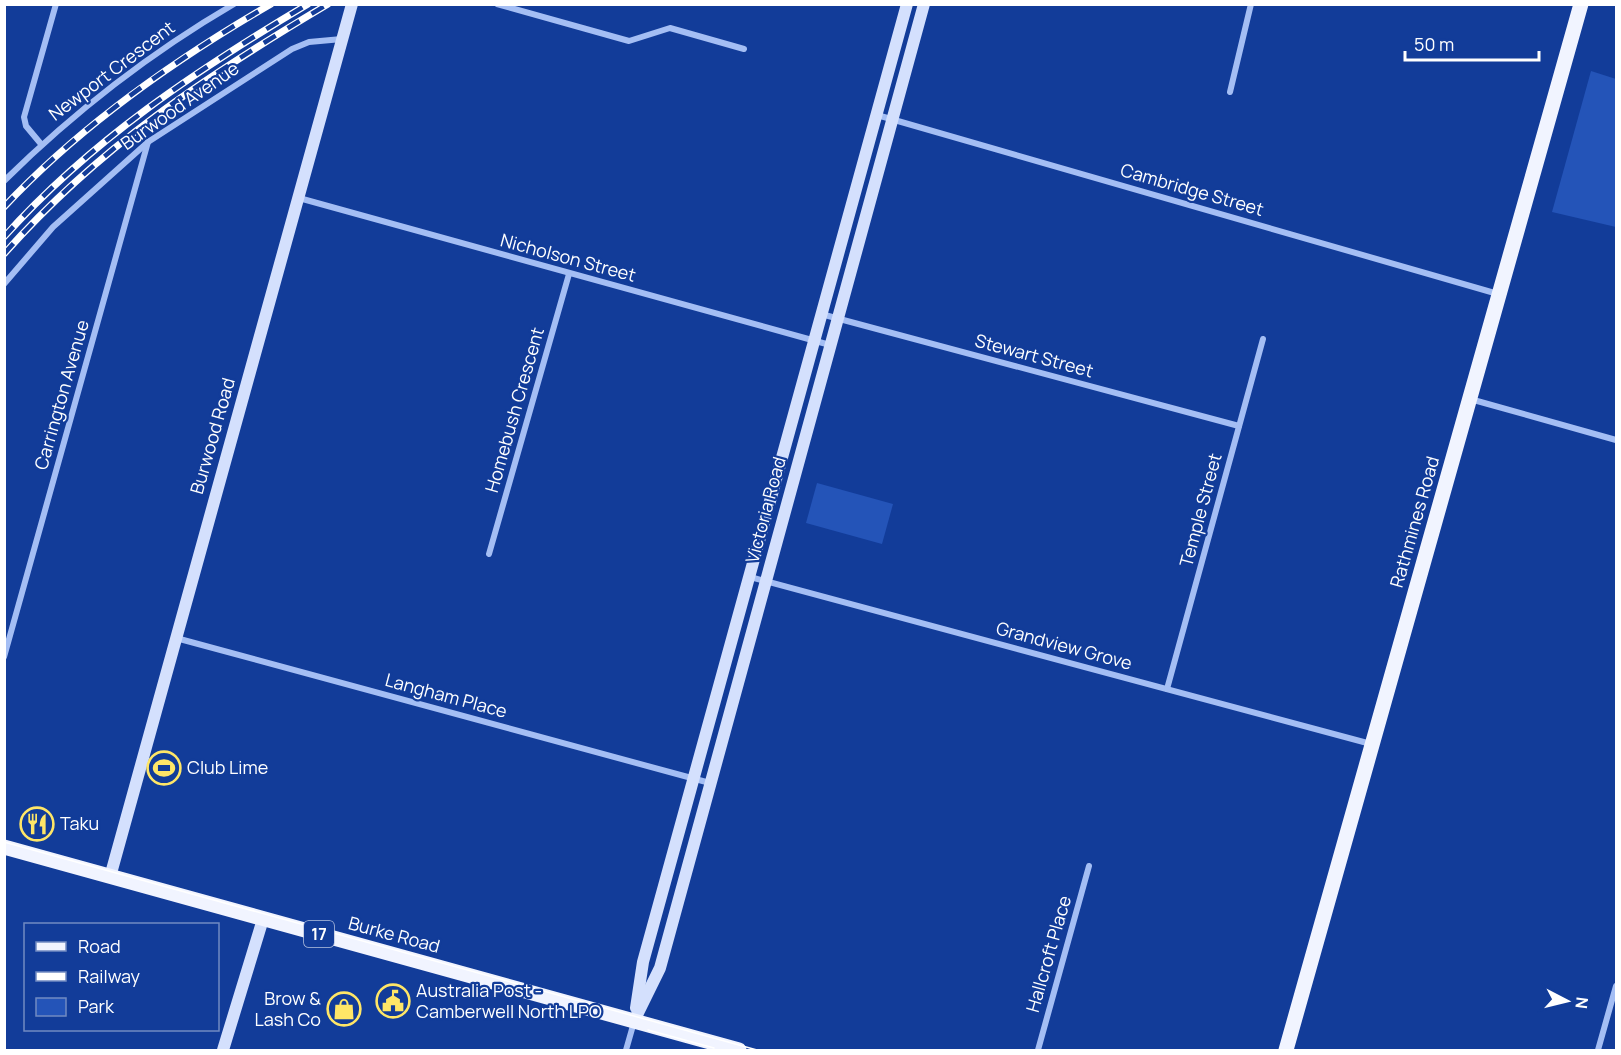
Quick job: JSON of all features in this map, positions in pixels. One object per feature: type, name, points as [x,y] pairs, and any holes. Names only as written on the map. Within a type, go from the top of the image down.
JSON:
[{"type":"main road","name":"Rathmines Road","points":[[1286,1050],[1581,4]]},
{"type":"main road","name":"Burke Road","points":[[4,847],[739,1050]]},
{"type":"street","points":[[41,144],[26,126],[24,117],[56,4]]},
{"type":"street","name":"Newport Crescent","points":[[4,181],[41,144],[123,78],[194,28],[234,4]]},
{"type":"street","name":"Burwood Road","points":[[110,877],[352,4]]},
{"type":"street","points":[[497,4],[629,41],[670,28],[744,49]]},
{"type":"street","points":[[528,13],[530,4]]},
{"type":"street","name":"Victoria Road","points":[[626,1050],[634,1022],[643,962],[907,4]]},
{"type":"street","name":"Victoria Road","points":[[634,1022],[660,968],[924,4]]},
{"type":"street","points":[[1230,92],[1251,4]]},
{"type":"street","name":"Burwood Avenue","points":[[4,284],[53,227],[148,142],[292,49],[309,42],[343,39]]},
{"type":"street","name":"Cambridge Street","points":[[876,115],[1499,294]]},
{"type":"street","name":"Carrington Avenue","points":[[4,657],[148,142]]},
{"type":"street","name":"Nicholson Street","points":[[299,198],[830,345]]},
{"type":"street","name":"Homebush Crescent","points":[[489,554],[569,274]]},
{"type":"street","name":"Stewart Street","points":[[821,314],[1239,426]]},
{"type":"street","name":"Temple Street","points":[[1167,689],[1263,339]]},
{"type":"street","points":[[1470,399],[1617,440]]},
{"type":"street","name":"Grandview Grove","points":[[749,576],[1372,744]]},
{"type":"street","name":"Langham Place","points":[[175,637],[710,783]]},
{"type":"street","name":"Hallcroft Place","points":[[1038,1050],[1089,866]]},
{"type":"street","points":[[223,1050],[262,919]]},
{"type":"street","points":[[1598,1050],[1617,986]]},
{"type":"green space","points":[[1591,71],[1616,79],[1616,227],[1552,212]]},
{"type":"green space","points":[[817,483],[893,504],[882,544],[806,523]]},
{"type":"tram line","points":[[4,842],[757,1050]]},
{"type":"tram line","points":[[648,1030],[714,1048]]},
{"type":"railway","points":[[4,207],[65,149],[130,96],[199,48],[271,4]]},
{"type":"railway","points":[[4,237],[37,202],[109,138],[186,81],[308,4]]},
{"type":"railway","points":[[4,254],[40,215],[78,180],[156,116],[239,59],[328,4]]},
{"type":"place","name":"Club Lime","points":[[164,768]]},
{"type":"place","name":"Taku","points":[[37,824]]},
{"type":"place","name":"Australia Post - Camberwell North LPO","points":[[393,1001]]},
{"type":"place","name":"Brow & Lash Co","points":[[344,1009]]}]
